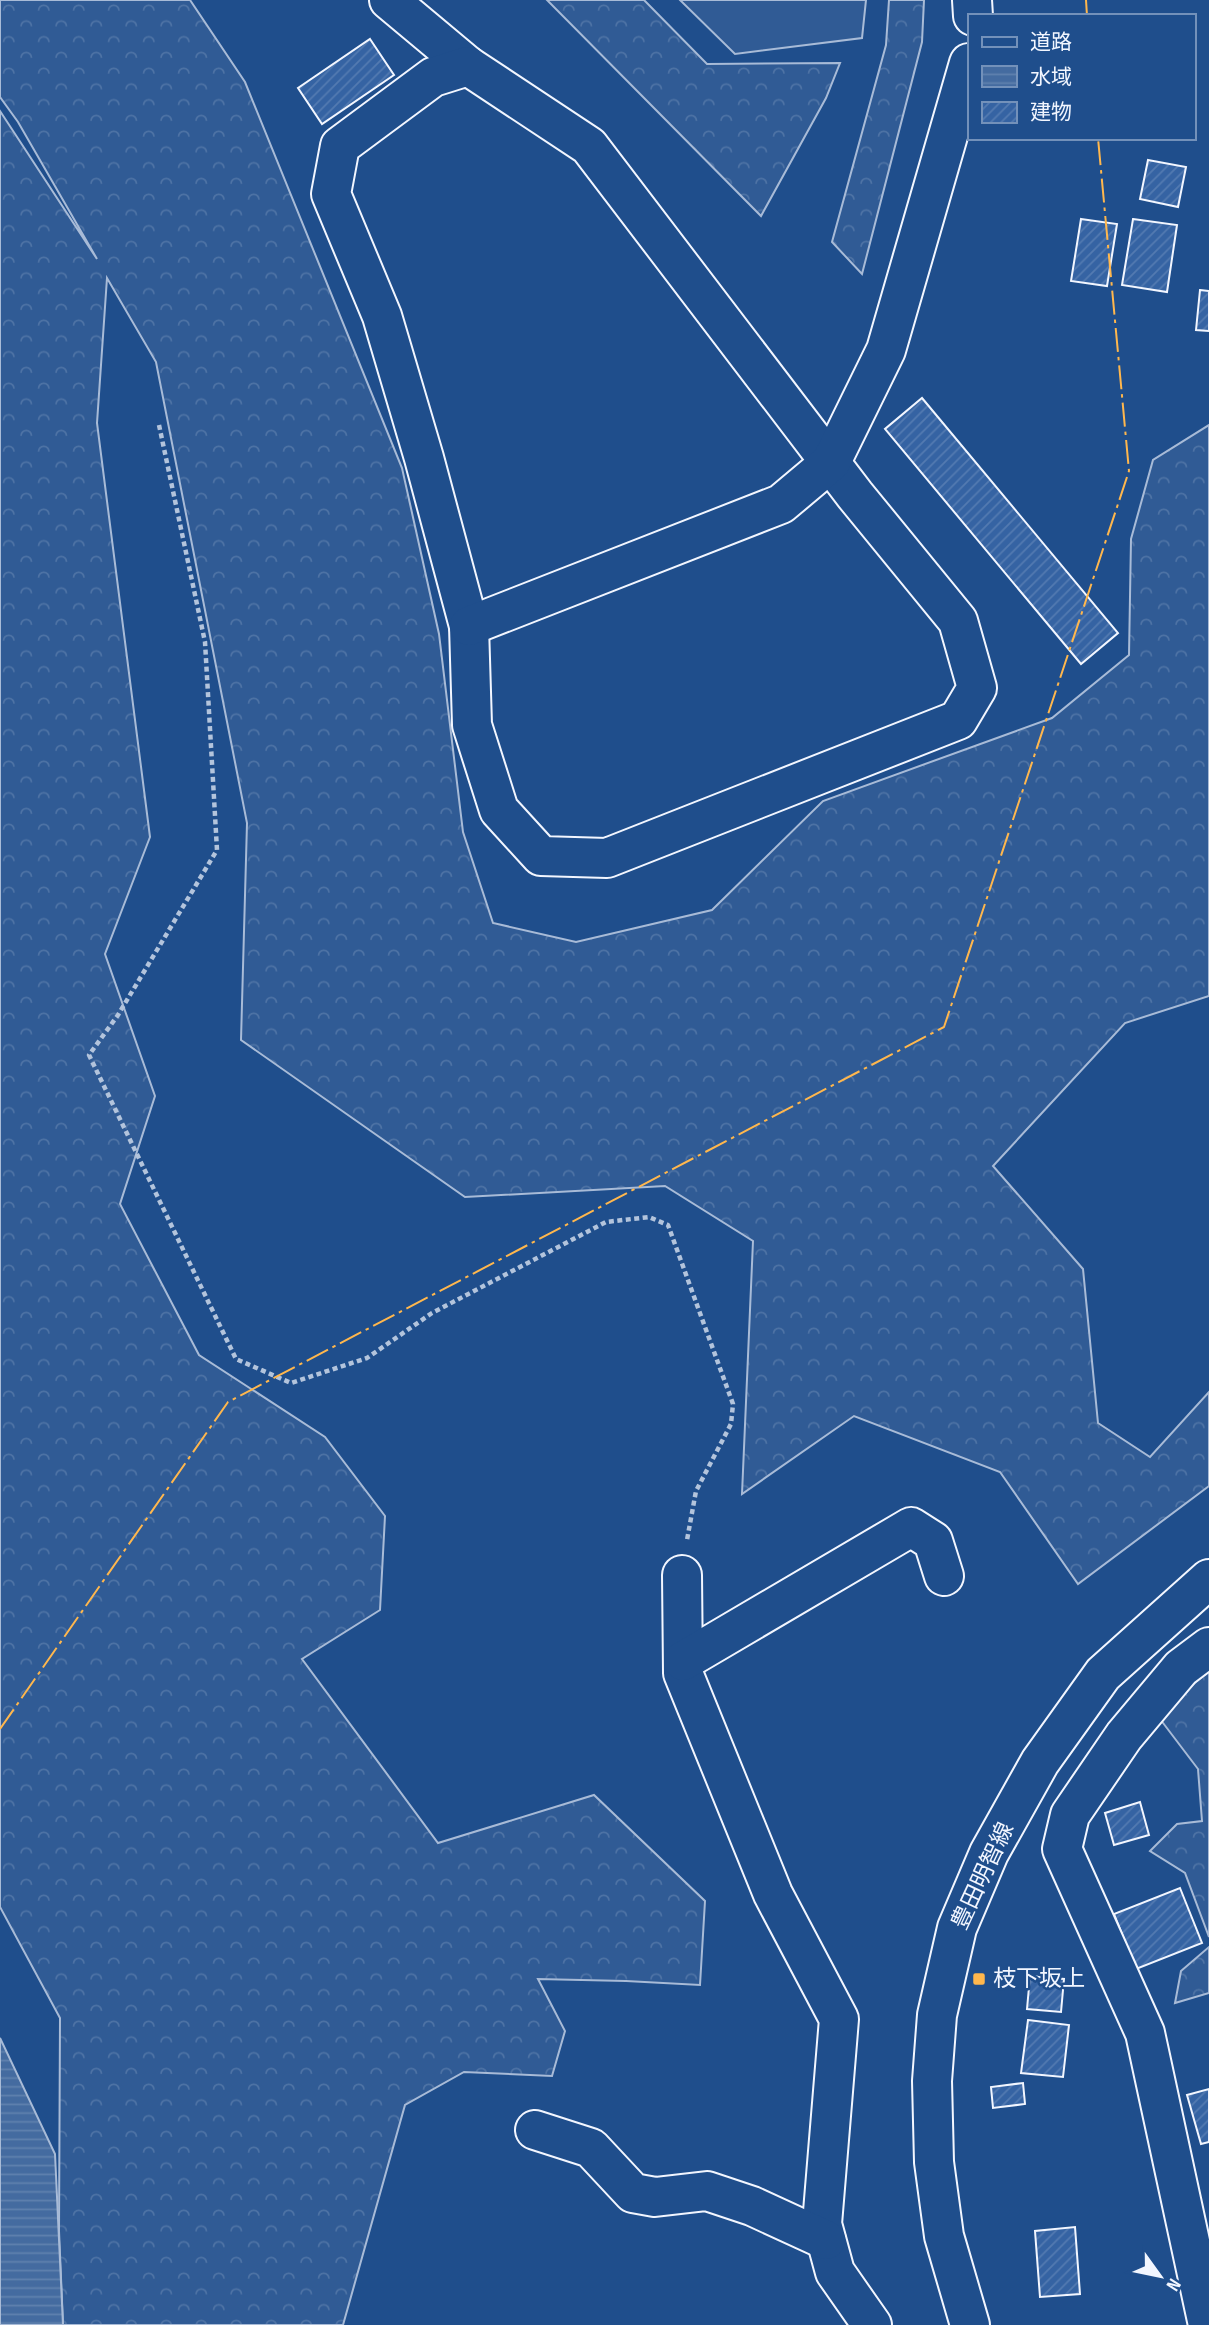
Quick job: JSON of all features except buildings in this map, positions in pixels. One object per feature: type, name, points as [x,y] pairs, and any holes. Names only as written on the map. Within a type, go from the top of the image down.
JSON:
[{"type":"street","points":[[390,0],[468,66],[589,146],[855,495],[958,621],[977,688],[958,720],[607,858],[541,856],[499,810],[472,725],[469,626],[382,316],[331,194],[340,146],[433,76],[468,66]]},
{"type":"street","points":[[469,626],[781,504],[831,462],[886,350],[968,66]]},
{"type":"street","points":[[683,1661],[911,1528],[933,1541],[944,1576]]},
{"type":"street","points":[[682,1575],[683,1674],[773,1894],[839,2019],[822,2224],[835,2272],[872,2325]]},
{"type":"street","name":"豊田明智線","points":[[970,2325],[944,2236],[934,2162],[932,2081],[937,2015],[957,1928],[989,1853],[1040,1762],[1087,1696],[1104,1674],[1209,1579]]},
{"type":"street","points":[[1207,2306],[1146,2033],[1062,1849],[1070,1815],[1124,1736],[1181,1668],[1209,1647]]},
{"type":"street","points":[[535,2130],[591,2148],[633,2193],[655,2197],[707,2191],[752,2206],[826,2240]]},
{"type":"path","points":[[159,425],[205,642],[217,850],[118,1015],[89,1055],[236,1359],[291,1383],[367,1358],[432,1312],[606,1222],[649,1217],[668,1225],[733,1404],[731,1424],[696,1491],[682,1575]]},
{"type":"shaded area","points":[[680,0],[866,0],[862,38],[735,54]]},
{"type":"green space","points":[[0,0],[190,0],[245,82],[402,468],[439,634],[463,832],[493,923],[576,942],[712,910],[823,801],[1052,718],[1129,655],[1131,539],[1153,460],[1209,425],[1209,996],[1125,1023],[993,1166],[1083,1269],[1098,1423],[1150,1457],[1209,1392],[1209,1486],[1078,1584],[1000,1472],[854,1416],[742,1494],[753,1241],[665,1186],[465,1197],[241,1040],[247,823],[156,362],[107,278],[97,423],[150,837],[105,954],[155,1096],[120,1204],[199,1355],[325,1437],[385,1516],[380,1610],[302,1659],[438,1843],[594,1795],[705,1901],[700,1985],[538,1979],[565,2031],[552,2076],[464,2072],[405,2105],[343,2325],[63,2325],[59,2231],[60,2018],[0,1907],[0,111],[97,259],[18,122],[0,97]]},
{"type":"green space","points":[[547,0],[644,0],[707,64],[840,63],[826,98],[761,216]]},
{"type":"green space","points":[[889,0],[924,0],[922,42],[862,274],[832,242],[886,45]]},
{"type":"green space","points":[[1209,1671],[1209,1937],[1185,1873],[1150,1851],[1177,1824],[1202,1821],[1198,1769],[1157,1715]]},
{"type":"green space","points":[[1209,1947],[1209,1993],[1175,2003],[1181,1971]]},
{"type":"water","points":[[0,2038],[55,2154],[63,2325],[0,2325]]},
{"type":"power","points":[[1086,0],[1087,14]]},
{"type":"power","points":[[0,1729],[228,1402],[944,1027],[1129,471],[1098,140]]},
{"type":"place","name":"枝下坂上","points":[[979,1979]]}]
